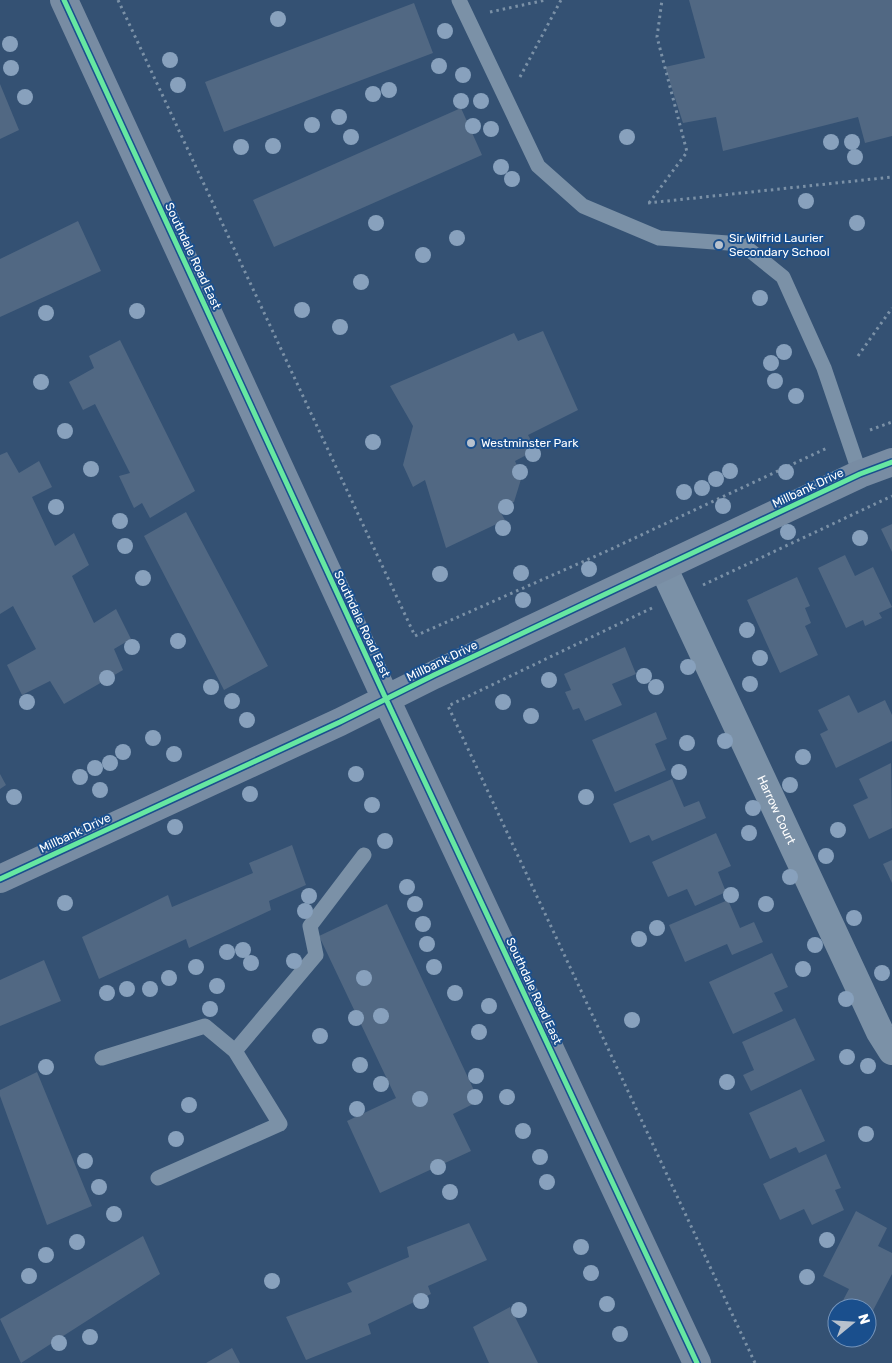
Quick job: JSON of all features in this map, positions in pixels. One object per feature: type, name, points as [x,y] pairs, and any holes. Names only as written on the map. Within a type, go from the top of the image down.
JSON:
[{"type":"main road","name":"Southdale Road East","points":[[64,0],[386,699],[697,1363]]},
{"type":"main road","name":"Millbank Drive","points":[[0,879],[386,699],[860,474],[892,462]]},
{"type":"street","name":"Harrow Court","points":[[663,568],[880,1032],[892,1051]]},
{"type":"lane","points":[[460,0],[538,166],[583,206],[659,238],[742,244],[783,277],[824,368],[860,474]]},
{"type":"lane","points":[[235,1051],[316,955],[310,926],[364,855]]},
{"type":"lane","points":[[102,1058],[205,1026],[235,1051],[280,1124],[158,1178]]},
{"type":"path","points":[[118,0],[415,636],[613,548],[829,447]]},
{"type":"path","points":[[468,17],[546,0]]},
{"type":"path","points":[[507,101],[561,0]]},
{"type":"path","points":[[662,0],[657,38],[687,152],[648,203],[892,177]]},
{"type":"path","points":[[858,356],[892,308]]},
{"type":"path","points":[[870,430],[892,422]]},
{"type":"path","points":[[703,585],[892,496]]},
{"type":"path","points":[[658,606],[448,706],[755,1363]]},
{"type":"building","points":[[689,0],[892,0],[892,136],[865,143],[858,117],[723,151],[716,117],[683,123],[665,67],[705,58]]},
{"type":"building","points":[[414,3],[433,53],[224,132],[205,82]]},
{"type":"building","points":[[0,84],[19,130],[0,139]]},
{"type":"building","points":[[461,108],[482,155],[274,247],[253,200]]},
{"type":"building","points":[[78,221],[101,271],[0,317],[0,259]]},
{"type":"building","name":"Westminster Park","points":[[543,331],[578,410],[528,435],[536,450],[515,461],[522,476],[514,502],[498,508],[505,520],[446,548],[425,480],[413,487],[403,465],[413,426],[390,386],[514,333],[518,341]]},
{"type":"building","points":[[120,340],[195,491],[150,518],[142,503],[134,508],[119,476],[130,473],[95,404],[83,410],[69,382],[94,368],[89,356]]},
{"type":"building","points":[[7,452],[19,473],[39,461],[52,487],[32,497],[55,546],[74,533],[89,565],[72,576],[94,623],[116,609],[131,639],[114,649],[123,670],[64,704],[50,681],[22,695],[7,665],[36,649],[13,606],[0,614],[0,455]]},
{"type":"building","points":[[186,512],[268,666],[224,690],[144,536]]},
{"type":"building","points":[[892,524],[892,552],[881,529]]},
{"type":"building","points":[[845,555],[855,576],[873,567],[892,607],[879,613],[882,618],[865,626],[863,620],[846,628],[818,568]]},
{"type":"building","points":[[797,577],[810,606],[805,608],[811,623],[805,626],[818,655],[780,673],[747,600]]},
{"type":"building","points":[[625,647],[636,674],[612,684],[622,705],[585,721],[579,708],[573,710],[565,692],[571,690],[564,674]]},
{"type":"building","points":[[849,695],[858,713],[885,700],[892,715],[892,741],[836,768],[820,734],[828,730],[818,710]]},
{"type":"building","points":[[656,712],[667,739],[655,744],[666,770],[615,792],[592,740]]},
{"type":"building","points":[[891,763],[892,828],[869,839],[853,805],[868,798],[859,779]]},
{"type":"building","points":[[0,774],[6,785],[0,789]]},
{"type":"building","points":[[672,779],[684,807],[699,801],[706,818],[652,841],[649,835],[630,843],[613,804]]},
{"type":"building","points":[[716,833],[731,866],[718,872],[726,892],[695,906],[687,889],[668,897],[652,862]]},
{"type":"building","points":[[292,845],[306,885],[269,901],[271,910],[189,948],[186,939],[99,979],[82,937],[168,895],[172,907],[253,873],[249,863]]},
{"type":"building","points":[[892,860],[892,883],[883,864]]},
{"type":"building","points":[[728,900],[740,928],[754,922],[763,942],[732,955],[727,944],[685,962],[669,925]]},
{"type":"building","points":[[387,904],[479,1101],[453,1114],[471,1151],[380,1193],[347,1121],[396,1098],[319,936]]},
{"type":"building","points":[[772,953],[788,987],[774,993],[783,1011],[733,1034],[709,982]]},
{"type":"building","points":[[44,960],[61,1001],[0,1026],[0,980]]},
{"type":"building","points":[[795,1018],[815,1060],[751,1091],[743,1075],[754,1070],[742,1042]]},
{"type":"building","points":[[37,1072],[92,1206],[47,1225],[0,1096],[0,1090]]},
{"type":"building","points":[[801,1089],[825,1141],[799,1153],[796,1147],[770,1159],[749,1113]]},
{"type":"building","points":[[826,1154],[841,1188],[835,1190],[844,1210],[812,1225],[804,1209],[780,1220],[763,1184]]},
{"type":"building","points":[[856,1211],[887,1228],[878,1246],[892,1253],[892,1274],[877,1303],[877,1298],[844,1298],[849,1289],[823,1276]]},
{"type":"building","points":[[469,1223],[487,1260],[428,1286],[431,1294],[368,1324],[371,1334],[306,1360],[286,1317],[352,1292],[347,1283],[409,1257],[407,1247]]},
{"type":"building","points":[[143,1236],[160,1274],[21,1363],[0,1319]]},
{"type":"building","points":[[510,1307],[538,1363],[489,1363],[473,1327]]},
{"type":"building","points":[[232,1348],[240,1363],[206,1363]]},
{"type":"cycle path","points":[[64,0],[386,699],[697,1363]]},
{"type":"cycle path","points":[[0,879],[340,722],[434,675],[860,474],[892,462]]},
{"type":"place","name":"Sir Wilfrid Laurier Secondary School","points":[[719,245]]},
{"type":"place","name":"Westminster Park","points":[[471,443]]}]
